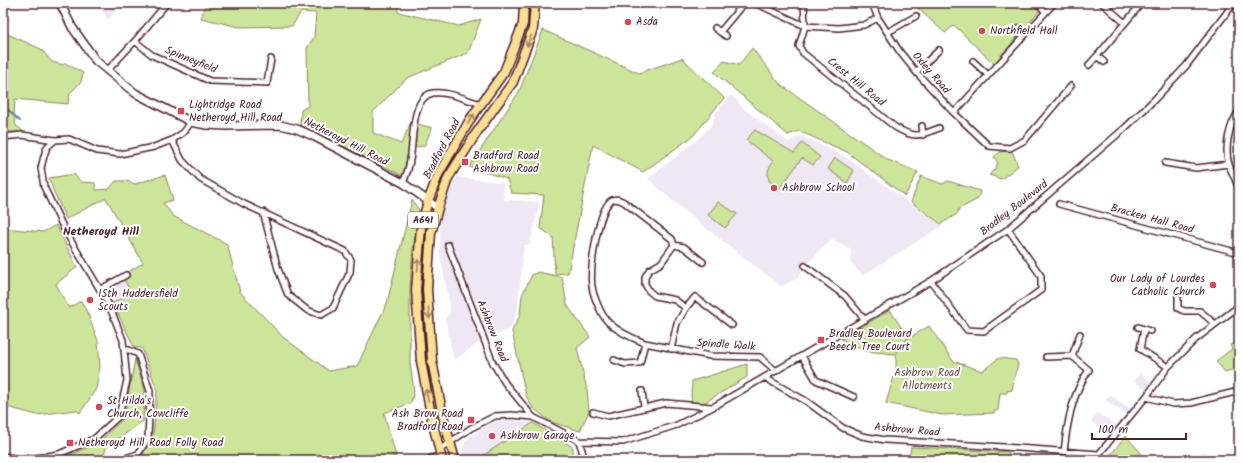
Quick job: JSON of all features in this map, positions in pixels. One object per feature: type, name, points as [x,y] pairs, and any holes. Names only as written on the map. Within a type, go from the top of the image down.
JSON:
[{"type":"main road","name":"Bradford Road","points":[[440,455],[421,361],[416,290],[422,226],[438,173],[470,118],[504,72],[523,24],[524,3]]},
{"type":"main road","name":"Bradford Road","points":[[451,443],[432,360],[427,289],[431,233],[448,178],[477,132],[513,82],[533,29],[536,3]]},
{"type":"main road","points":[[438,173],[448,178]]},
{"type":"main road","name":"A641","points":[[451,443],[455,460]]},
{"type":"street","name":"Netheroyd Hill Road","points":[[60,3],[76,33],[96,61],[135,93],[191,122],[206,125],[280,126],[298,129],[403,183],[438,208]]},
{"type":"street","points":[[108,71],[167,3]]},
{"type":"street","points":[[720,32],[744,3]]},
{"type":"street","points":[[755,3],[805,26],[839,28],[864,25],[878,18]]},
{"type":"street","name":"Crest Hill Road","points":[[804,3],[805,26],[799,46],[803,53],[895,127],[908,135],[923,134],[939,128]]},
{"type":"street","name":"Oxley Road","points":[[872,3],[878,18],[900,52],[916,72],[954,114],[989,146],[1010,148],[1025,140],[1071,86]]},
{"type":"street","points":[[1037,3],[1046,12]]},
{"type":"street","points":[[954,114],[1054,3]]},
{"type":"street","points":[[1102,3],[1124,23]]},
{"type":"street","points":[[1089,65],[1142,3]]},
{"type":"street","name":"Bradley Boulevard","points":[[765,378],[931,281],[1008,229],[1126,127],[1154,100],[1186,66],[1234,3]]},
{"type":"street","points":[[888,32],[916,16]]},
{"type":"street","points":[[716,28],[726,36]]},
{"type":"street","points":[[1019,28],[1026,34]]},
{"type":"street","name":"Spinneyfield","points":[[135,41],[152,55],[210,81],[267,83],[271,58]]},
{"type":"street","points":[[916,72],[939,50]]},
{"type":"street","points":[[1097,56],[1104,62]]},
{"type":"street","points":[[973,61],[988,76]]},
{"type":"street","points":[[978,66],[982,61]]},
{"type":"street","points":[[403,183],[410,160],[414,119],[417,110],[426,97],[434,93],[448,94],[481,104]]},
{"type":"street","points":[[1239,111],[1237,117],[1232,123],[1227,149],[1229,164],[1239,189]]},
{"type":"street","points":[[3,137],[22,135],[55,140],[69,139],[97,151],[120,154],[154,147],[172,140],[184,132],[191,122]]},
{"type":"street","points":[[922,126],[923,134]]},
{"type":"street","points":[[3,456],[23,460],[59,454],[94,439],[119,416],[128,380],[121,334],[109,305],[101,289],[64,229],[44,187],[41,168],[42,162],[47,147],[55,140]]},
{"type":"street","points":[[172,140],[182,160],[195,176],[229,196],[263,212],[345,251],[351,260],[350,272],[333,308],[321,315],[307,310],[288,294],[278,269],[263,212]]},
{"type":"street","points":[[1165,164],[1196,168],[1229,164]]},
{"type":"street","name":"Spindle Walk","points":[[674,246],[672,239],[624,202],[619,199],[612,200],[602,217],[596,237],[592,264],[592,285],[597,303],[607,322],[627,336],[645,343],[710,356],[760,357],[776,371]]},
{"type":"street","name":"Bracken Hall Road","points":[[1059,204],[1239,253]]},
{"type":"street","points":[[931,281],[967,330],[984,331],[1041,290],[1041,276],[1008,229]]},
{"type":"street","name":"Ashbrow Road","points":[[448,244],[493,363],[505,383],[533,417]]},
{"type":"street","points":[[686,308],[675,300],[655,296],[649,291],[645,284],[645,277],[649,270],[661,263],[674,246],[684,247],[703,262]]},
{"type":"street","points":[[805,266],[845,296],[864,320]]},
{"type":"street","points":[[101,289],[126,275]]},
{"type":"street","points":[[1178,291],[1178,308],[1184,311],[1200,311],[1215,324]]},
{"type":"street","points":[[671,349],[677,323],[695,297],[732,325]]},
{"type":"street","points":[[1094,460],[1146,397],[1168,367],[1196,339],[1239,306]]},
{"type":"street","points":[[1138,327],[1150,331]]},
{"type":"street","points":[[1144,329],[1140,349],[1168,367]]},
{"type":"street","points":[[1072,356],[1080,334]]},
{"type":"street","points":[[614,360],[625,364],[640,363],[645,343]]},
{"type":"street","points":[[119,460],[138,454],[148,438],[150,391],[138,354],[124,348]]},
{"type":"street","points":[[802,356],[816,380],[854,397]]},
{"type":"street","points":[[1046,357],[1072,356],[1089,370],[1074,402],[1066,429],[1064,452]]},
{"type":"street","name":"Ashbrow Road","points":[[432,460],[431,458],[440,455],[451,443],[471,428],[495,416],[512,415],[533,417],[579,441],[623,442],[678,425],[765,378],[806,401],[843,428],[862,436],[886,440],[1099,454]]},
{"type":"street","points":[[642,391],[644,408]]},
{"type":"street","points":[[1146,397],[1173,404],[1191,403],[1239,391]]},
{"type":"street","points":[[593,412],[608,416],[666,403],[713,407]]},
{"type":"street","points":[[579,441],[585,460]]},
{"type":"shaded area","points":[[98,3],[122,3],[108,20]]},
{"type":"shaded area","name":"Ashbrow School","points":[[731,95],[744,109],[788,142],[801,136],[842,155],[942,226],[863,275],[851,263],[851,250],[832,239],[805,266],[797,279],[781,286],[693,218],[648,179],[697,140],[711,126],[716,113]]},
{"type":"shaded area","points":[[457,177],[503,183],[504,200],[540,202],[530,244],[524,245],[517,313],[510,329],[481,341],[454,360],[445,318],[450,313],[440,256],[440,223],[449,187]]},
{"type":"shaded area","points":[[124,279],[132,293],[113,303],[105,289]]},
{"type":"shaded area","points":[[1140,373],[1152,383],[1147,390],[1134,381]]},
{"type":"shaded area","points":[[1110,395],[1132,410],[1127,415],[1105,400]]},
{"type":"shaded area","points":[[1097,413],[1118,426],[1111,435],[1091,422]]},
{"type":"shaded area","name":"Ashbrow Garage","points":[[510,420],[533,423],[476,460],[463,460],[462,453],[465,442],[479,430],[496,421]]},
{"type":"green space","points":[[206,3],[398,3],[398,12],[459,26],[481,19],[468,53],[407,78],[373,112],[373,133],[401,144],[411,122],[432,128],[424,146],[409,148],[403,176],[300,124],[301,110],[308,106],[307,48],[314,37],[316,13],[301,12],[292,26],[239,27],[201,18]]},
{"type":"green space","points":[[912,3],[1046,3],[994,64],[954,25],[945,33]]},
{"type":"green space","points":[[543,30],[639,73],[682,58],[724,98],[693,136],[643,172],[593,145],[568,273],[555,274],[553,237],[540,228],[544,195],[511,193],[507,179],[469,167],[519,92]]},
{"type":"green space","points":[[3,32],[41,49],[52,62],[63,65],[65,63],[83,73],[81,82],[70,93],[68,104],[15,99],[14,116],[16,126],[22,130],[22,132],[3,132]]},
{"type":"green space","points":[[752,48],[780,84],[888,160],[918,172],[905,196],[847,152],[799,131],[788,135],[714,72],[724,61],[739,65]]},
{"type":"green space","points":[[755,130],[794,153],[802,143],[820,157],[813,165],[802,158],[780,188],[769,181],[768,171],[773,161],[746,140]]},
{"type":"green space","points":[[1012,151],[1018,166],[1001,179],[989,175],[998,163],[994,157],[1000,152]]},
{"type":"green space","points":[[835,158],[854,171],[847,183],[828,169]]},
{"type":"green space","points":[[74,174],[81,182],[95,183],[96,190],[109,189],[116,181],[126,181],[135,184],[165,175],[173,200],[163,203],[173,216],[227,244],[240,292],[284,338],[329,371],[357,366],[387,303],[412,200],[419,210],[413,248],[410,288],[410,363],[414,391],[411,403],[384,413],[396,456],[380,460],[146,460],[143,454],[153,438],[157,390],[142,348],[134,347],[113,303],[131,293],[124,279],[129,275],[128,272],[143,263],[106,198],[66,219],[49,178]]},
{"type":"green space","points":[[921,176],[942,184],[948,181],[980,191],[978,199],[959,209],[957,214],[941,224],[911,202]]},
{"type":"green space","points":[[718,202],[737,214],[725,228],[708,215]]},
{"type":"green space","points":[[56,225],[77,267],[56,284],[69,308],[81,301],[88,314],[98,341],[100,367],[96,389],[80,413],[76,410],[37,415],[3,406],[3,228],[43,232]]},
{"type":"green space","points":[[538,272],[562,277],[567,305],[590,337],[577,348],[587,389],[589,411],[580,431],[551,422],[532,407],[526,396],[512,331],[520,315],[522,295],[532,275]]},
{"type":"green space","points":[[890,310],[908,338],[894,354],[866,351],[841,339]]},
{"type":"green space","name":"Ashbrow Road Allotments","points":[[929,326],[953,361],[982,371],[999,358],[1016,360],[1018,364],[1012,390],[1007,391],[1007,393],[1000,393],[998,410],[994,413],[942,415],[886,403],[896,370],[896,354],[909,338]]},
{"type":"green space","points":[[1239,342],[1239,368],[1225,372],[1216,361],[1232,349],[1230,345]]},
{"type":"green space","points":[[135,359],[145,391],[143,421],[106,448],[103,460],[45,460],[61,458],[97,444],[124,418]]},
{"type":"green space","points":[[747,364],[747,377],[702,404],[692,403],[692,381]]},
{"type":"green space","points":[[533,423],[573,447],[573,454],[577,460],[476,460]]},
{"type":"green space","points":[[1126,436],[1147,460],[1106,460]]},
{"type":"green space","points":[[911,447],[1009,452],[1008,460],[909,460]]},
{"type":"green space","points":[[1205,453],[1211,460],[1181,460]]},
{"type":"waterway","points":[[3,105],[20,121]]},
{"type":"place","name":"Asda","points":[[628,22]]},
{"type":"place","name":"Northfield Hall","points":[[982,31]]},
{"type":"place","name":"Lightridge Road Netheroyd Hill Road","points":[[181,111]]},
{"type":"place","name":"Bradford Road Ashbrow Road","points":[[465,162]]},
{"type":"place","name":"Ashbrow School","points":[[774,188]]},
{"type":"place","name":"Our Lady of Lourdes Catholic Church","points":[[1213,285]]},
{"type":"place","name":"15th Huddersfield Scouts","points":[[90,300]]},
{"type":"place","name":"Bradley Boulevard Beech Tree Court","points":[[821,340]]},
{"type":"place","name":"St Hilda's Church, Cowcliffe","points":[[99,407]]},
{"type":"place","name":"Ash Brow Road Bradford Road","points":[[471,420]]},
{"type":"place","name":"Ashbrow Garage","points":[[492,436]]},
{"type":"place","name":"Netheroyd Hill Road Folly Road","points":[[70,443]]},
{"type":"district","name":"Netheroyd Hill","points":[[101,231]]}]
